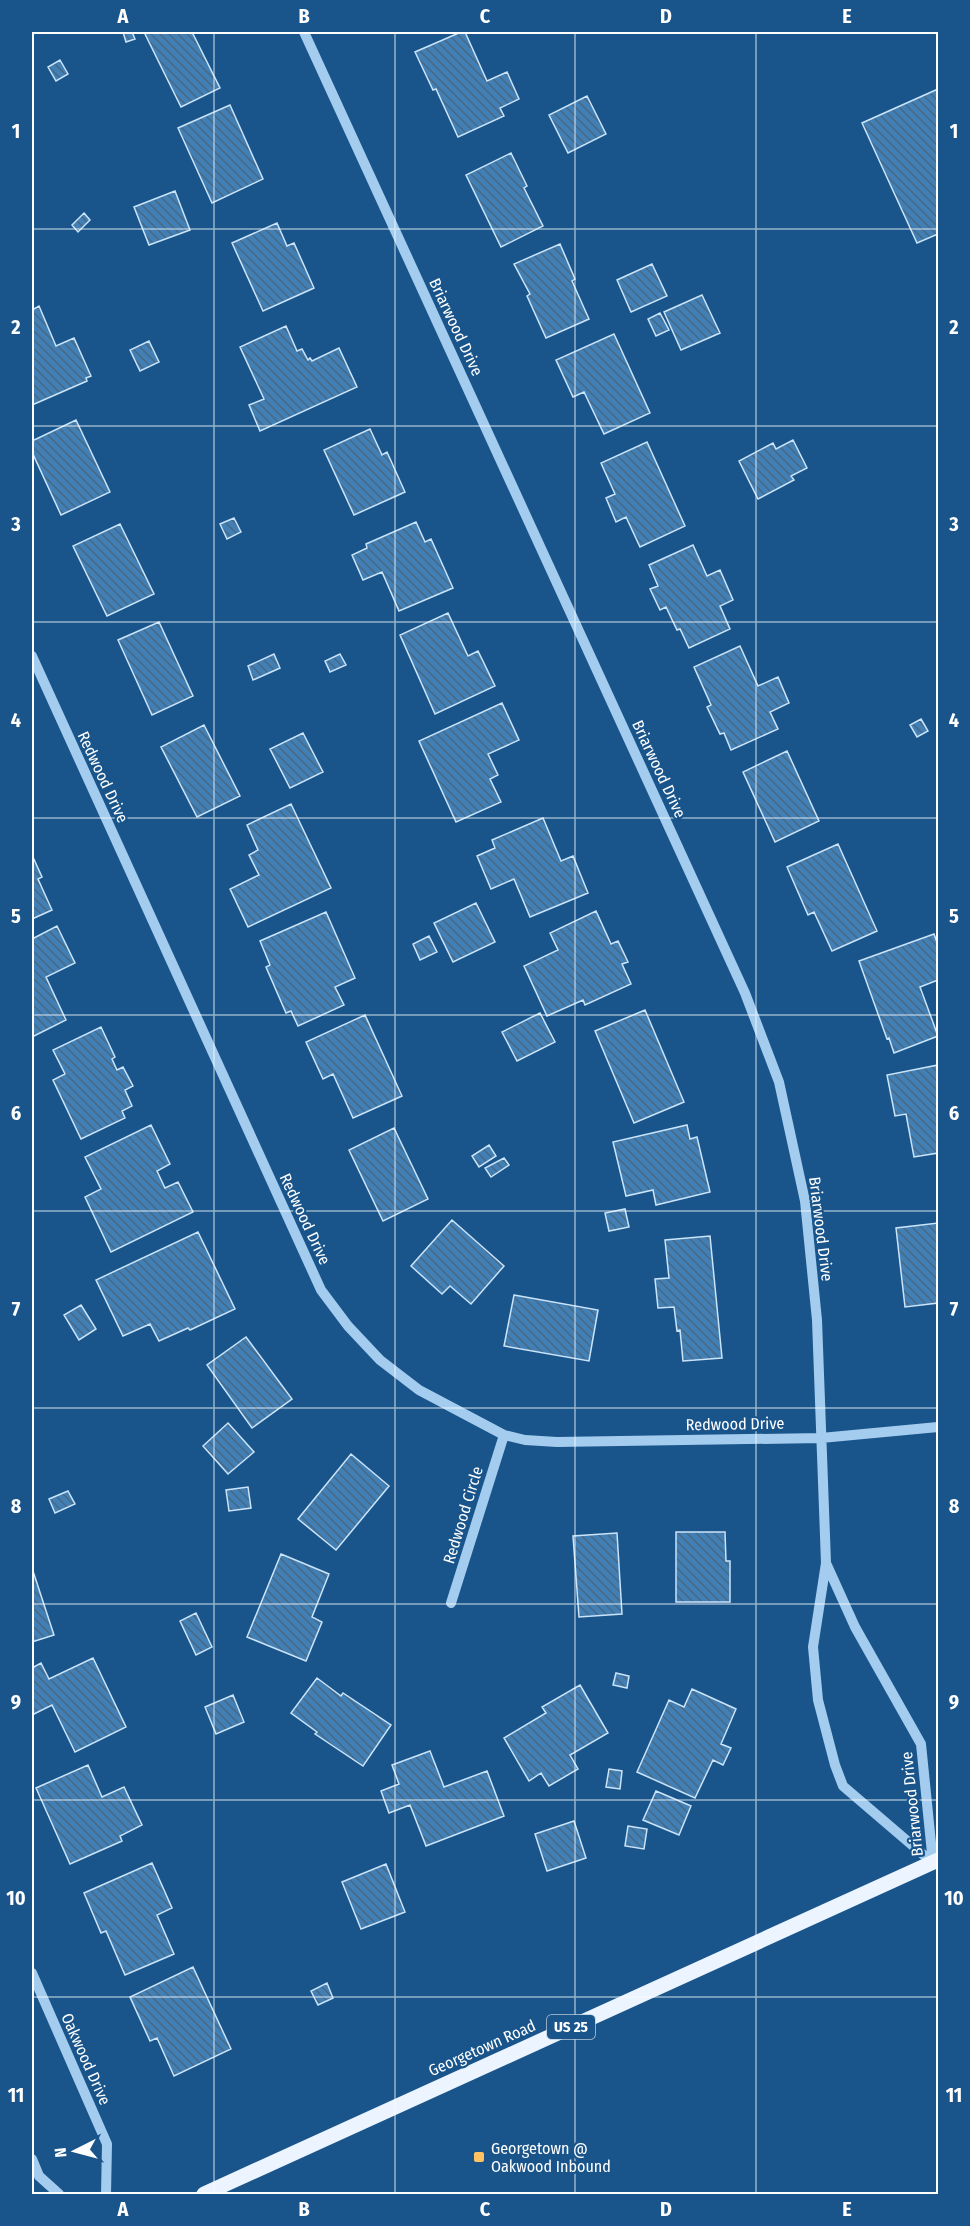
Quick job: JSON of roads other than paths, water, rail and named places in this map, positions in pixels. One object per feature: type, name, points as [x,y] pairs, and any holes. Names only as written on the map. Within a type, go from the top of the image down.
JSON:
[{"type":"main road","name":"Georgetown Road","points":[[204,2194],[936,1862]]},
{"type":"street","name":"Briarwood Drive","points":[[304,32],[745,993],[779,1082],[805,1201],[817,1320],[826,1563],[813,1647],[818,1700],[835,1765],[843,1786],[936,1862]]},
{"type":"street","name":"Redwood Drive","points":[[32,656],[321,1290],[348,1326],[380,1360],[420,1390],[504,1435],[525,1440],[557,1442],[821,1438],[939,1427]]},
{"type":"street","name":"Redwood Circle","points":[[451,1603],[504,1435]]},
{"type":"street","name":"Briarwood Drive","points":[[826,1563],[855,1627],[921,1744],[936,1862]]},
{"type":"street","name":"Oakwood Drive","points":[[32,1973],[107,2144],[106,2194]]},
{"type":"street","points":[[32,2159],[39,2176],[59,2194]]},
{"type":"place","name":"Georgetown @ Oakwood Inbound","points":[[479,2157]]}]
